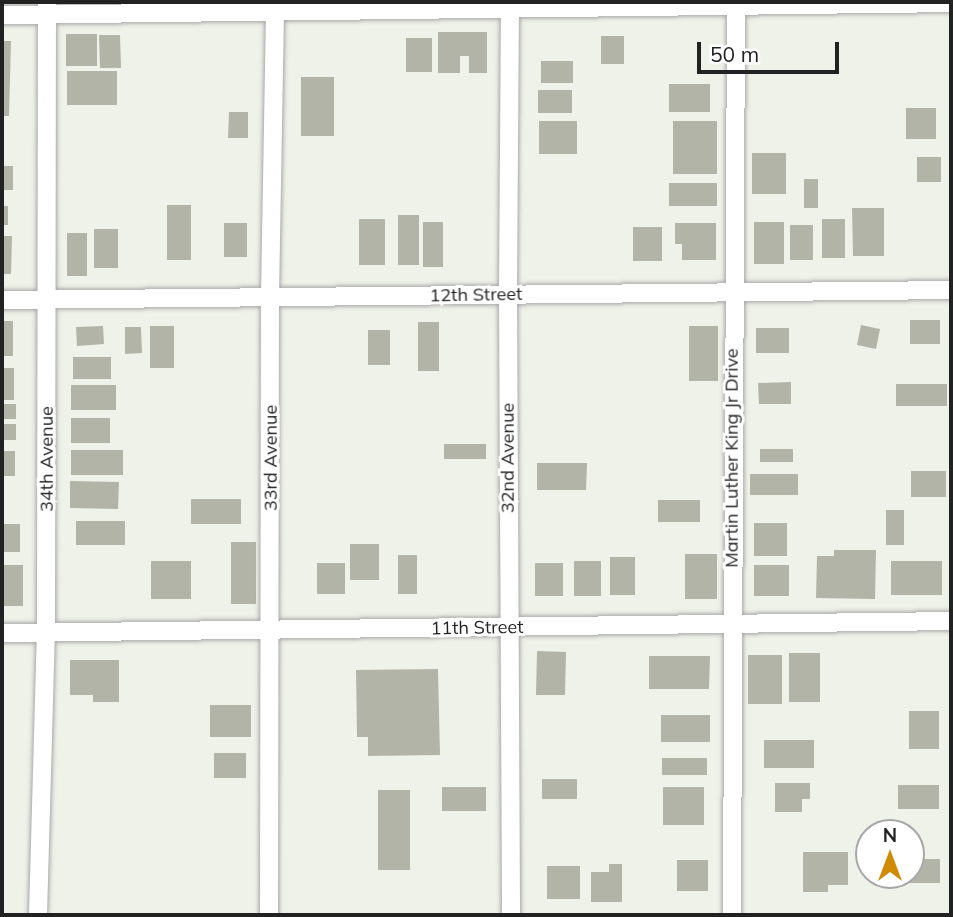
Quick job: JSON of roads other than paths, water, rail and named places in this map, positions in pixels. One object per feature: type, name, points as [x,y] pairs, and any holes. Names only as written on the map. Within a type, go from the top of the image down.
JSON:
[{"type":"street","points":[[2,15],[47,8],[951,3]]},
{"type":"street","name":"Martin Luther King Jr Drive","points":[[732,915],[736,4]]},
{"type":"street","name":"32nd Avenue","points":[[510,5],[508,294],[511,915]]},
{"type":"street","name":"33rd Avenue","points":[[270,915],[270,297],[275,6]]},
{"type":"street","name":"34th Avenue","points":[[37,915],[46,633],[47,8]]},
{"type":"street","name":"12th Street","points":[[2,300],[951,290]]},
{"type":"street","name":"11th Street","points":[[2,634],[951,621]]}]
